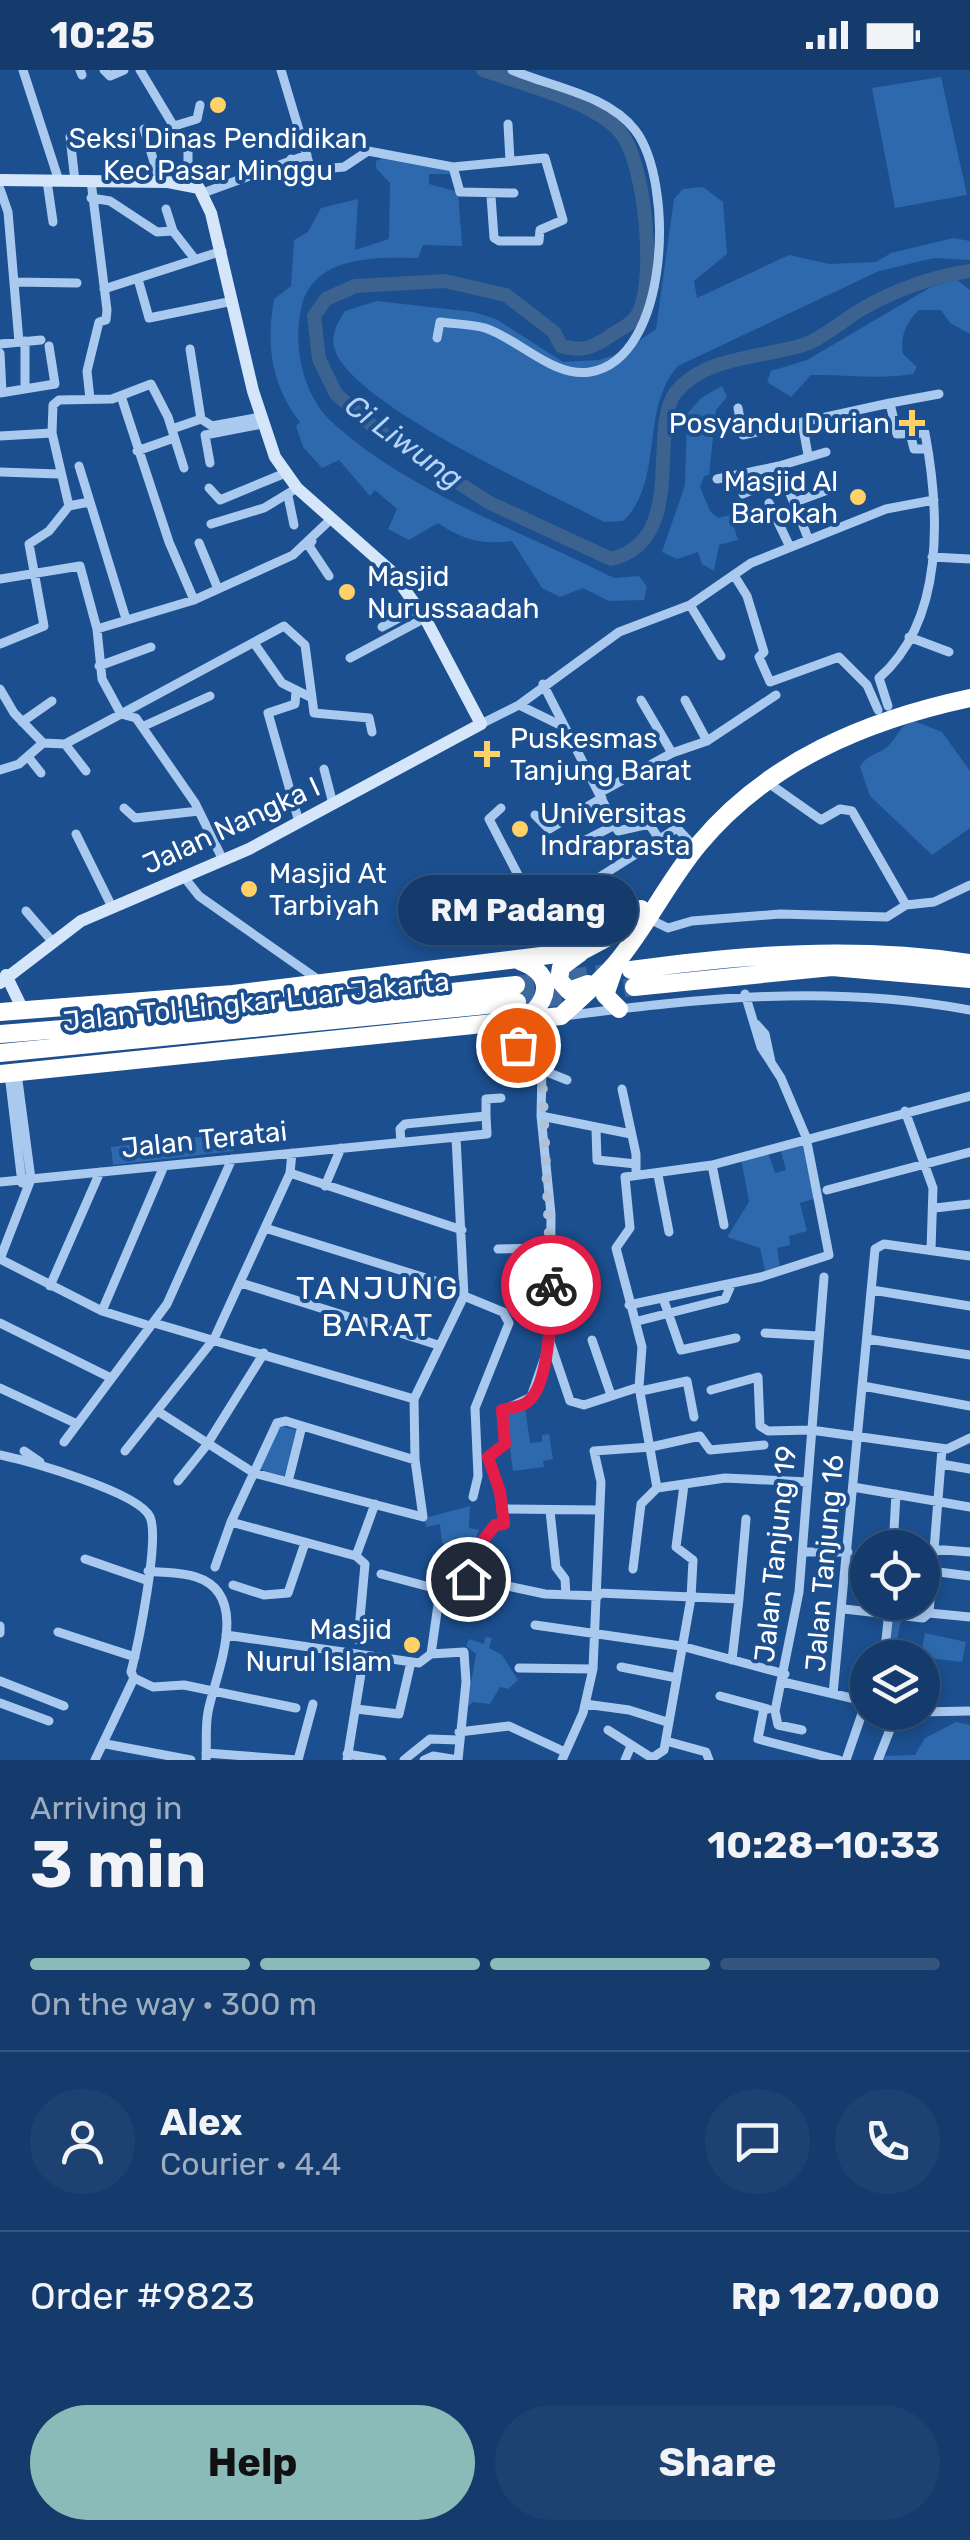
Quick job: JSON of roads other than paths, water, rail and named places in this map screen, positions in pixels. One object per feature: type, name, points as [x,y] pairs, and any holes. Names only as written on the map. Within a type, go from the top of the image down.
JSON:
[{"type":"highway","points":[[0,1012],[325,984],[582,951],[630,932],[647,918],[706,836],[767,782],[826,744],[882,719],[958,697],[970,686]]},
{"type":"highway","points":[[619,1009],[605,993],[624,972],[630,932],[712,816],[762,776],[821,737],[883,708],[958,697]]},
{"type":"highway","points":[[582,951],[559,969],[558,980],[566,990],[580,989],[624,972],[790,952],[860,952],[970,963]]},
{"type":"highway","points":[[519,960],[540,972],[547,989],[542,1004],[522,1021]]},
{"type":"highway","points":[[6,1071],[561,1016],[624,972],[832,966],[970,979]]},
{"type":"highway","points":[[184,998],[202,1006],[354,992],[428,995]]},
{"type":"highway","name":"Jalan Tol Lingkar Luar Jakarta","points":[[0,1034],[104,1036],[517,994],[428,995],[104,1036],[0,1052]]},
{"type":"highway","points":[[0,1025],[104,1036]]},
{"type":"highway","points":[[6,1071],[104,1036]]},
{"type":"street","points":[[23,70],[53,180],[53,222]]},
{"type":"street","points":[[106,72],[124,70]]},
{"type":"street","points":[[140,70],[189,155],[188,184]]},
{"type":"street","points":[[281,70],[313,171],[344,167],[368,151],[454,167],[548,160],[563,220],[540,229],[538,241],[498,241],[494,238],[492,196]]},
{"type":"street","points":[[437,338],[440,322],[482,328],[556,366],[593,372],[610,366],[633,345],[650,306],[660,210],[654,174],[642,141],[623,118],[600,103],[512,70]]},
{"type":"street","points":[[174,126],[197,119],[200,105]]},
{"type":"street","points":[[508,124],[510,160]]},
{"type":"street","points":[[144,128],[160,182]]},
{"type":"street","points":[[70,136],[74,181]]},
{"type":"street","points":[[203,193],[308,155]]},
{"type":"street","points":[[291,159],[296,180]]},
{"type":"street","points":[[454,167],[458,191],[492,196],[514,193]]},
{"type":"street","points":[[0,180],[160,182],[188,184],[203,193],[222,252],[261,421],[292,492],[294,525]]},
{"type":"street","points":[[90,399],[88,371],[99,322],[106,319],[91,181]]},
{"type":"street","points":[[0,189],[8,212],[25,384]]},
{"type":"street","points":[[90,198],[110,201],[157,232],[173,230]]},
{"type":"street","points":[[166,209],[173,230],[194,258]]},
{"type":"street","points":[[104,289],[222,252]]},
{"type":"street","points":[[138,279],[149,318],[233,301]]},
{"type":"street","points":[[15,282],[77,283]]},
{"type":"street","points":[[0,344],[45,343],[55,384],[1,392],[0,353]]},
{"type":"street","points":[[190,349],[201,419],[212,426],[261,421]]},
{"type":"street","points":[[69,506],[52,434],[54,404],[122,396],[128,389],[153,386],[184,468]]},
{"type":"street","points":[[738,408],[742,435],[940,394]]},
{"type":"street","points":[[122,396],[137,451],[194,600]]},
{"type":"street","points":[[883,708],[879,678],[896,665],[923,608],[932,557],[934,500],[924,434],[897,434],[890,402]]},
{"type":"street","points":[[137,451],[201,419]]},
{"type":"street","points":[[210,463],[205,435],[261,421]]},
{"type":"street","points":[[802,422],[808,456]]},
{"type":"street","points":[[0,436],[52,434]]},
{"type":"street","points":[[743,494],[808,456],[826,452]]},
{"type":"street","points":[[79,466],[126,619]]},
{"type":"street","points":[[717,479],[781,471]]},
{"type":"street","points":[[781,471],[808,538]]},
{"type":"street","points":[[0,472],[60,474]]},
{"type":"street","points":[[208,488],[220,500],[283,474]]},
{"type":"street","points":[[795,502],[833,488]]},
{"type":"street","points":[[292,492],[382,561],[422,613],[481,724],[519,705],[543,684],[636,622],[690,606],[734,574],[789,546],[898,506],[934,500]]},
{"type":"street","points":[[211,524],[264,508],[292,492]]},
{"type":"street","points":[[0,644],[44,626],[29,543],[49,531],[69,506],[88,502]]},
{"type":"street","points":[[769,503],[789,546]]},
{"type":"street","points":[[97,629],[194,600],[294,555],[331,521]]},
{"type":"street","points":[[329,576],[309,546],[331,521]]},
{"type":"street","points":[[199,543],[218,589]]},
{"type":"street","points":[[932,557],[970,559]]},
{"type":"street","points":[[0,579],[79,565],[97,629],[99,666],[108,694],[122,714],[132,716],[144,726],[199,811],[223,860]]},
{"type":"street","points":[[734,574],[748,596],[764,652],[759,657],[770,682],[839,657],[883,708]]},
{"type":"street","points":[[690,606],[721,656]]},
{"type":"street","points":[[382,627],[422,613]]},
{"type":"street","points":[[350,658],[422,613]]},
{"type":"street","points":[[0,690],[5,710],[43,743],[65,744],[284,626],[305,645],[314,712],[367,717],[372,732]]},
{"type":"street","points":[[909,637],[949,652]]},
{"type":"street","points":[[254,643],[279,680],[312,698]]},
{"type":"street","points":[[99,666],[151,647]]},
{"type":"street","points":[[543,684],[615,825],[622,833],[649,824],[660,840]]},
{"type":"street","points":[[296,691],[296,704],[268,714],[298,822]]},
{"type":"street","points":[[144,726],[210,696]]},
{"type":"street","points":[[535,815],[549,829],[672,753],[707,741],[776,696]]},
{"type":"street","points":[[641,700],[672,753]]},
{"type":"street","points":[[686,700],[707,741]]},
{"type":"street","points":[[22,722],[52,701]]},
{"type":"street","points":[[519,705],[566,728]]},
{"type":"street","name":"Jalan Nangka I","points":[[23,1010],[3,979],[51,940],[112,907],[223,860],[481,724]]},
{"type":"street","points":[[0,770],[28,758],[43,743]]},
{"type":"street","points":[[65,744],[86,771]]},
{"type":"street","points":[[28,758],[41,774]]},
{"type":"street","points":[[324,769],[333,804]]},
{"type":"street","points":[[767,782],[821,820],[840,809],[852,810],[906,906]]},
{"type":"street","points":[[124,808],[135,818],[199,811]]},
{"type":"street","points":[[501,808],[488,818],[560,955]]},
{"type":"street","points":[[580,843],[615,825]]},
{"type":"street","points":[[538,916],[678,828],[690,842]]},
{"type":"street","points":[[76,834],[112,907]]},
{"type":"street","points":[[184,877],[199,896],[325,984]]},
{"type":"street","points":[[647,918],[668,928],[780,914],[887,917],[906,906],[934,902],[970,884]]},
{"type":"street","points":[[26,910],[51,940]]},
{"type":"street","points":[[629,1305],[732,1283],[829,1255],[806,1137],[761,1047],[745,994]]},
{"type":"street","points":[[561,1016],[745,994],[858,995],[970,1010]]},
{"type":"street","points":[[468,1579],[478,1547],[495,1525],[504,1524],[488,1457],[505,1444],[502,1410],[525,1404],[533,1394],[550,1342],[551,1248],[541,1116],[542,1070],[535,1058],[494,1024]]},
{"type":"street","points":[[542,1070],[566,1080]]},
{"type":"street","points":[[6,1071],[26,1183],[0,1259],[102,1311],[264,1353],[414,1399]]},
{"type":"street","points":[[622,1089],[636,1169]]},
{"type":"street","points":[[596,1130],[597,1160],[658,1175],[712,1165],[970,1096]]},
{"type":"street","points":[[402,1142],[400,1130],[404,1124],[486,1116],[486,1100],[500,1098]]},
{"type":"street","points":[[905,1111],[928,1166],[936,1208],[931,1250],[970,1256]]},
{"type":"street","name":"Jalan Teratai","points":[[0,1182],[26,1183],[100,1172],[487,1134],[486,1116]]},
{"type":"street","points":[[541,1116],[631,1134]]},
{"type":"street","points":[[158,1412],[254,1473],[423,1516],[415,1460],[414,1399],[462,1293],[456,1137]]},
{"type":"street","points":[[325,1186],[341,1148]]},
{"type":"street","points":[[827,1190],[970,1152]]},
{"type":"street","points":[[125,1451],[214,1339],[290,1173],[292,1153]]},
{"type":"street","points":[[64,1442],[178,1284],[232,1159]]},
{"type":"street","points":[[712,1165],[724,1225]]},
{"type":"street","points":[[102,1311],[164,1166]]},
{"type":"street","points":[[636,1169],[624,1180],[630,1228],[616,1248],[629,1305],[638,1321],[644,1360],[640,1389],[657,1488]]},
{"type":"street","points":[[50,1286],[100,1172]]},
{"type":"street","points":[[290,1173],[462,1230]]},
{"type":"street","points":[[658,1175],[669,1232]]},
{"type":"street","points":[[936,1208],[970,1204]]},
{"type":"street","points":[[264,1228],[462,1293],[503,1312],[509,1323],[475,1408],[478,1476],[474,1497]]},
{"type":"street","name":"Jalan Tanjung 16","points":[[833,1694],[875,1249],[884,1244],[931,1250]]},
{"type":"street","points":[[498,1249],[551,1248]]},
{"type":"street","name":"Jalan Tanjung 19","points":[[775,1711],[784,1678],[803,1552],[824,1277]]},
{"type":"street","points":[[241,1283],[438,1345]]},
{"type":"street","points":[[638,1321],[725,1300],[732,1283]]},
{"type":"street","points":[[872,1290],[970,1306]]},
{"type":"street","points":[[662,1298],[684,1351],[736,1338]]},
{"type":"street","points":[[0,1323],[109,1377]]},
{"type":"street","points":[[765,1333],[818,1336]]},
{"type":"street","points":[[868,1339],[970,1356]]},
{"type":"street","points":[[592,1340],[611,1395]]},
{"type":"street","points":[[550,1342],[572,1403],[584,1405],[611,1395],[686,1380],[694,1417]]},
{"type":"street","points":[[178,1481],[206,1446],[264,1353]]},
{"type":"street","points":[[711,1390],[755,1376],[760,1381],[762,1428],[811,1430],[942,1448],[958,1448],[970,1438]]},
{"type":"street","points":[[863,1386],[970,1406]]},
{"type":"street","points":[[0,1388],[75,1423]]},
{"type":"street","points":[[215,1567],[274,1426],[286,1422],[415,1460]]},
{"type":"street","points":[[288,1482],[302,1426]]},
{"type":"street","points":[[404,1760],[430,1739],[509,1726],[564,1756],[586,1704],[593,1670],[601,1482],[595,1450],[651,1448],[700,1436],[710,1450],[764,1446]]},
{"type":"street","points":[[934,1530],[942,1448]]},
{"type":"street","points":[[24,1451],[38,1457],[40,1464]]},
{"type":"street","points":[[0,1455],[40,1464],[140,1506],[152,1522],[134,1678],[109,1739],[95,1760]]},
{"type":"street","points":[[940,1464],[970,1468]]},
{"type":"street","points":[[633,1569],[640,1504],[657,1488],[726,1478],[808,1482]]},
{"type":"street","points":[[608,1730],[654,1758],[666,1741],[694,1560],[676,1545],[684,1485]]},
{"type":"street","points":[[853,1486],[970,1507]]},
{"type":"street","points":[[894,1530],[896,1494]]},
{"type":"street","points":[[356,1556],[375,1504]]},
{"type":"street","points":[[502,1509],[528,1506],[550,1511],[599,1510]]},
{"type":"street","points":[[550,1511],[556,1567],[566,1579],[566,1595]]},
{"type":"street","points":[[732,1660],[746,1519]]},
{"type":"street","points":[[231,1522],[356,1556],[365,1564],[358,1640]]},
{"type":"street","points":[[233,1585],[264,1595],[288,1593],[305,1543]]},
{"type":"street","points":[[940,1550],[970,1552]]},
{"type":"street","points":[[803,1552],[848,1552]]},
{"type":"street","points":[[85,1559],[147,1576],[197,1577],[208,1583],[226,1610],[226,1635],[213,1694],[206,1757],[298,1760],[314,1704]]},
{"type":"street","points":[[940,1572],[970,1576]]},
{"type":"street","points":[[381,1574],[441,1590]]},
{"type":"street","points":[[226,1635],[424,1662],[431,1654],[441,1590],[448,1575],[566,1595],[739,1599]]},
{"type":"street","points":[[844,1609],[850,1610]]},
{"type":"street","points":[[940,1613],[970,1616]]},
{"type":"street","points":[[535,1625],[681,1646],[850,1698]]},
{"type":"street","points":[[58,1632],[135,1657]]},
{"type":"street","points":[[424,1760],[433,1756],[458,1760],[466,1654],[431,1654]]},
{"type":"street","points":[[364,1655],[347,1757],[382,1760]]},
{"type":"street","points":[[356,1709],[399,1714],[412,1662]]},
{"type":"street","points":[[622,1667],[676,1678]]},
{"type":"street","points":[[519,1668],[593,1670]]},
{"type":"street","points":[[134,1678],[153,1687],[184,1686],[296,1708]]},
{"type":"street","points":[[0,1681],[64,1706]]},
{"type":"street","points":[[720,1696],[775,1711],[778,1725],[802,1730]]},
{"type":"street","points":[[0,1702],[49,1721]]},
{"type":"street","points":[[586,1704],[668,1722]]},
{"type":"street","points":[[764,1708],[758,1739],[837,1760],[853,1730]]},
{"type":"street","points":[[940,1712],[970,1711]]},
{"type":"street","points":[[878,1760],[890,1730]]},
{"type":"street","points":[[109,1739],[191,1760]]},
{"type":"street","points":[[666,1741],[706,1752],[708,1760]]},
{"type":"street","points":[[625,1760],[631,1746]]},
{"type":"waterway","name":"Ci Liwung","points":[[483,70],[577,103],[621,133],[636,169],[645,221],[647,274],[639,312],[604,340],[575,349],[561,346],[554,332],[506,295],[445,281],[355,286],[326,299],[314,316],[319,359],[336,394],[376,429],[488,502],[611,559],[635,548],[650,531],[662,483],[668,409],[676,392],[688,380],[718,365],[803,345],[888,295],[928,280],[970,271]]},
{"type":"tunnel","points":[[516,985],[615,972]]},
{"type":"tunnel","points":[[517,1002],[634,987]]},
{"type":"place","name":"Seksi Dinas Pendidikan Kec Pasar Minggu","points":[[218,105]]},
{"type":"place","name":"Posyandu Durian","points":[[912,423]]},
{"type":"place","name":"Masjid Al Barokah","points":[[858,497]]},
{"type":"place","name":"Masjid Nurussaadah","points":[[347,592]]},
{"type":"place","name":"Puskesmas Tanjung Barat","points":[[487,754]]},
{"type":"place","name":"Universitas Indraprasta","points":[[520,829]]},
{"type":"place","name":"Masjid At Tarbiyah","points":[[249,889]]},
{"type":"place","name":"RM Padang","points":[[518,1045]]},
{"type":"place","name":"Masjid Nurul Islam","points":[[412,1645]]},
{"type":"district","name":"TANJUNG BARAT","points":[[378,1306]]}]
